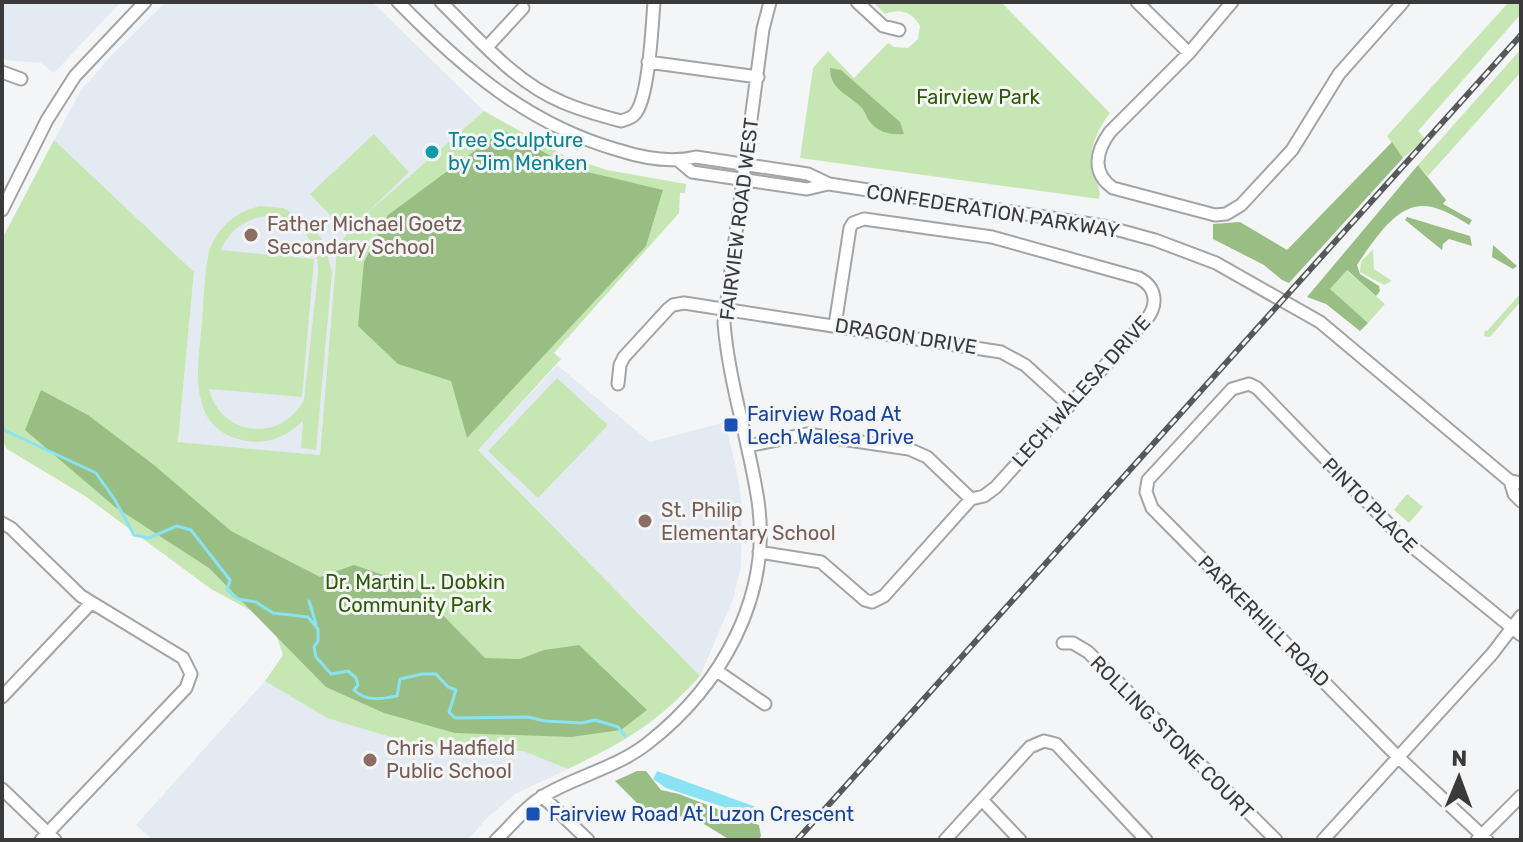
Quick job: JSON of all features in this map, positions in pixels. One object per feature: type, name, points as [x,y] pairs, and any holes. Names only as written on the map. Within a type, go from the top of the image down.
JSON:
[{"type":"street","points":[[2,210],[47,120],[75,76],[145,2]]},
{"type":"street","name":"CONFEDERATION PARKWAY","points":[[398,2],[477,77],[512,102],[593,143],[634,155],[679,161],[696,157],[808,174],[829,184],[1104,226],[1155,240],[1216,263],[1320,322],[1516,482],[1514,494],[1521,501]]},
{"type":"street","points":[[441,2],[516,73],[550,96],[621,121],[630,119],[639,108],[648,62],[654,2]]},
{"type":"street","name":"FAIRVIEW ROAD WEST","points":[[496,840],[542,796],[644,746],[690,707],[717,671],[745,613],[759,552],[758,504],[729,369],[725,308],[763,29],[770,2]]},
{"type":"street","points":[[857,2],[883,26],[899,30]]},
{"type":"street","points":[[1137,2],[1189,53]]},
{"type":"street","points":[[1232,2],[1189,53],[1101,144],[1097,163],[1105,182],[1124,193],[1215,215],[1226,214],[1241,205],[1292,150],[1339,74],[1403,2]]},
{"type":"street","points":[[487,47],[523,8]]},
{"type":"street","points":[[648,62],[758,77]]},
{"type":"street","points":[[2,72],[21,79]]},
{"type":"street","name":"CONFEDERATION PARKWAY","points":[[679,161],[692,172],[744,180],[807,189],[829,184]]},
{"type":"street","name":"LECH WALESA DRIVE","points":[[759,552],[821,562],[858,595],[872,602],[884,596],[971,499],[984,496],[996,487],[1152,313],[1154,295],[1146,282],[992,237],[864,219],[853,223],[850,228],[835,325]]},
{"type":"street","name":"DRAGON DRIVE","points":[[618,384],[624,357],[673,305],[684,303],[1001,352],[1025,365],[1069,405]]},
{"type":"street","name":"PINTO PLACE","points":[[1232,389],[1249,384],[1257,388],[1404,540],[1517,631]]},
{"type":"street","name":"PARKERHILL ROAD","points":[[1232,389],[1148,480],[1146,492],[1152,508],[1482,838]]},
{"type":"street","points":[[747,446],[807,434],[909,449],[927,457],[971,499]]},
{"type":"street","points":[[2,523],[91,603],[183,658],[191,674],[186,688],[48,838],[2,789]]},
{"type":"street","points":[[2,697],[91,603]]},
{"type":"street","points":[[1323,840],[1517,631],[1521,616]]},
{"type":"street","name":"ROLLING STONE COURT","points":[[1063,643],[1073,643],[1088,652],[1276,840]]},
{"type":"street","points":[[717,671],[765,704]]},
{"type":"street","points":[[945,840],[1030,747],[1048,741],[1056,744],[1146,840]]},
{"type":"street","points":[[542,796],[588,840]]},
{"type":"street","points":[[1482,838],[1521,796]]},
{"type":"street","points":[[983,801],[1020,840]]},
{"type":"shaded area","points":[[2,2],[121,2],[54,73],[41,63],[6,60],[2,56]]},
{"type":"shaded area","name":"Father Michael Goetz Secondary School","points":[[166,2],[372,2],[484,111],[358,222],[337,247],[320,455],[178,442],[194,272],[54,140],[80,92],[111,56]]},
{"type":"shaded area","name":"St. Philip Elementary School","points":[[557,365],[650,442],[725,422],[742,505],[741,567],[733,599],[700,676],[478,450]]},
{"type":"shaded area","name":"Chris Hadfield Public School","points":[[265,681],[327,718],[420,746],[523,751],[568,769],[515,794],[486,819],[468,840],[153,840],[136,825]]},
{"type":"green space","name":"Fairview Park","points":[[1001,2],[1110,113],[1098,132],[1091,153],[1091,168],[1099,199],[800,158],[813,68],[828,51],[854,78],[888,43],[894,47],[908,48],[918,39],[920,26],[913,17],[901,11],[885,14],[875,4]]},
{"type":"green space","points":[[1509,2],[1521,2],[1521,14],[1418,131],[1425,139],[1403,158],[1387,136]]},
{"type":"green space","points":[[1521,49],[1521,72],[1428,176],[1418,165]]},
{"type":"green space","points":[[830,68],[841,70],[900,122],[904,134],[877,129],[862,108],[836,86]]},
{"type":"green space","name":"Dr. Martin L. Dobkin Community Park","points":[[484,111],[567,157],[607,170],[686,184],[685,193],[680,193],[679,213],[554,353],[561,359],[478,450],[700,676],[669,707],[639,730],[568,769],[523,751],[420,746],[327,718],[265,681],[283,655],[272,622],[211,589],[85,496],[7,449],[2,439],[2,239],[54,140],[194,272],[178,442],[320,455],[337,247],[356,223],[346,232],[310,194],[374,134],[409,172],[364,216]]},
{"type":"green space","points":[[503,130],[575,169],[663,190],[646,246],[467,438],[451,381],[398,364],[358,326],[364,262],[388,215]]},
{"type":"green space","points":[[1392,142],[1403,158],[1289,283],[1264,265],[1213,239],[1213,224],[1240,222],[1287,250]]},
{"type":"green space","points":[[1418,165],[1446,200],[1443,204],[1472,220],[1469,225],[1443,211],[1422,206],[1412,208],[1391,221],[1357,265],[1360,274],[1379,286],[1376,296],[1347,270],[1330,289],[1368,323],[1360,331],[1326,304],[1307,297]]},
{"type":"green space","points":[[261,206],[283,208],[310,223],[323,241],[332,272],[316,450],[301,448],[303,421],[284,435],[269,440],[254,442],[226,435],[213,424],[204,410],[200,394],[199,358],[210,248],[230,220],[244,211]],"holes":[[[273,216],[293,223],[307,236],[318,263],[304,400],[294,414],[281,423],[252,429],[226,417],[209,389],[302,397],[314,259],[221,250],[230,235],[248,221]]]},
{"type":"green space","points":[[1407,217],[1470,236],[1472,246],[1449,239],[1442,250],[1405,220]]},
{"type":"green space","points":[[1493,245],[1517,266],[1513,269],[1492,257]]},
{"type":"green space","points":[[1373,249],[1374,269],[1392,281],[1384,285],[1360,272],[1361,262]]},
{"type":"green space","points":[[1346,270],[1385,304],[1368,323],[1329,290]]},
{"type":"green space","points":[[1521,293],[1521,301],[1490,337],[1484,336],[1485,330]]},
{"type":"green space","points":[[557,378],[608,425],[538,498],[488,451]]},
{"type":"green space","points":[[41,390],[88,415],[154,465],[231,531],[320,577],[354,565],[413,585],[485,658],[520,659],[544,650],[579,645],[647,710],[621,730],[571,737],[455,733],[384,713],[326,687],[209,568],[115,507],[25,430]]},
{"type":"green space","points":[[1407,494],[1423,507],[1409,523],[1394,510]]},
{"type":"green space","points":[[637,771],[646,771],[661,790],[759,825],[761,836],[758,840],[730,840],[699,821],[641,807],[615,781]]},
{"type":"water","points":[[657,771],[764,810],[763,820],[666,788],[653,779]]},
{"type":"waterway","points":[[2,425],[4,430],[96,473],[134,535],[149,538],[177,526],[191,530],[230,580],[227,590],[238,599],[256,602],[273,613],[308,617],[318,629],[318,641],[314,647],[316,657],[331,674],[348,671],[356,678],[358,685],[354,690],[364,696],[380,699],[397,696],[400,679],[436,674],[448,687],[456,690],[449,712],[455,718],[528,717],[582,723],[595,720],[618,727],[625,736]]},
{"type":"waterway","points":[[309,601],[316,624]]},
{"type":"railway","points":[[797,840],[1521,35]]},
{"type":"place","name":"Tree Sculpture by Jim Menken","points":[[432,152]]},
{"type":"place","name":"Father Michael Goetz Secondary School","points":[[251,235]]},
{"type":"place","name":"Fairview Road At Lech Walesa Drive","points":[[731,425]]},
{"type":"place","name":"St. Philip Elementary School","points":[[645,521]]},
{"type":"place","name":"Chris Hadfield Public School","points":[[370,760]]},
{"type":"place","name":"Fairview Road At Luzon Crescent","points":[[533,814]]}]
